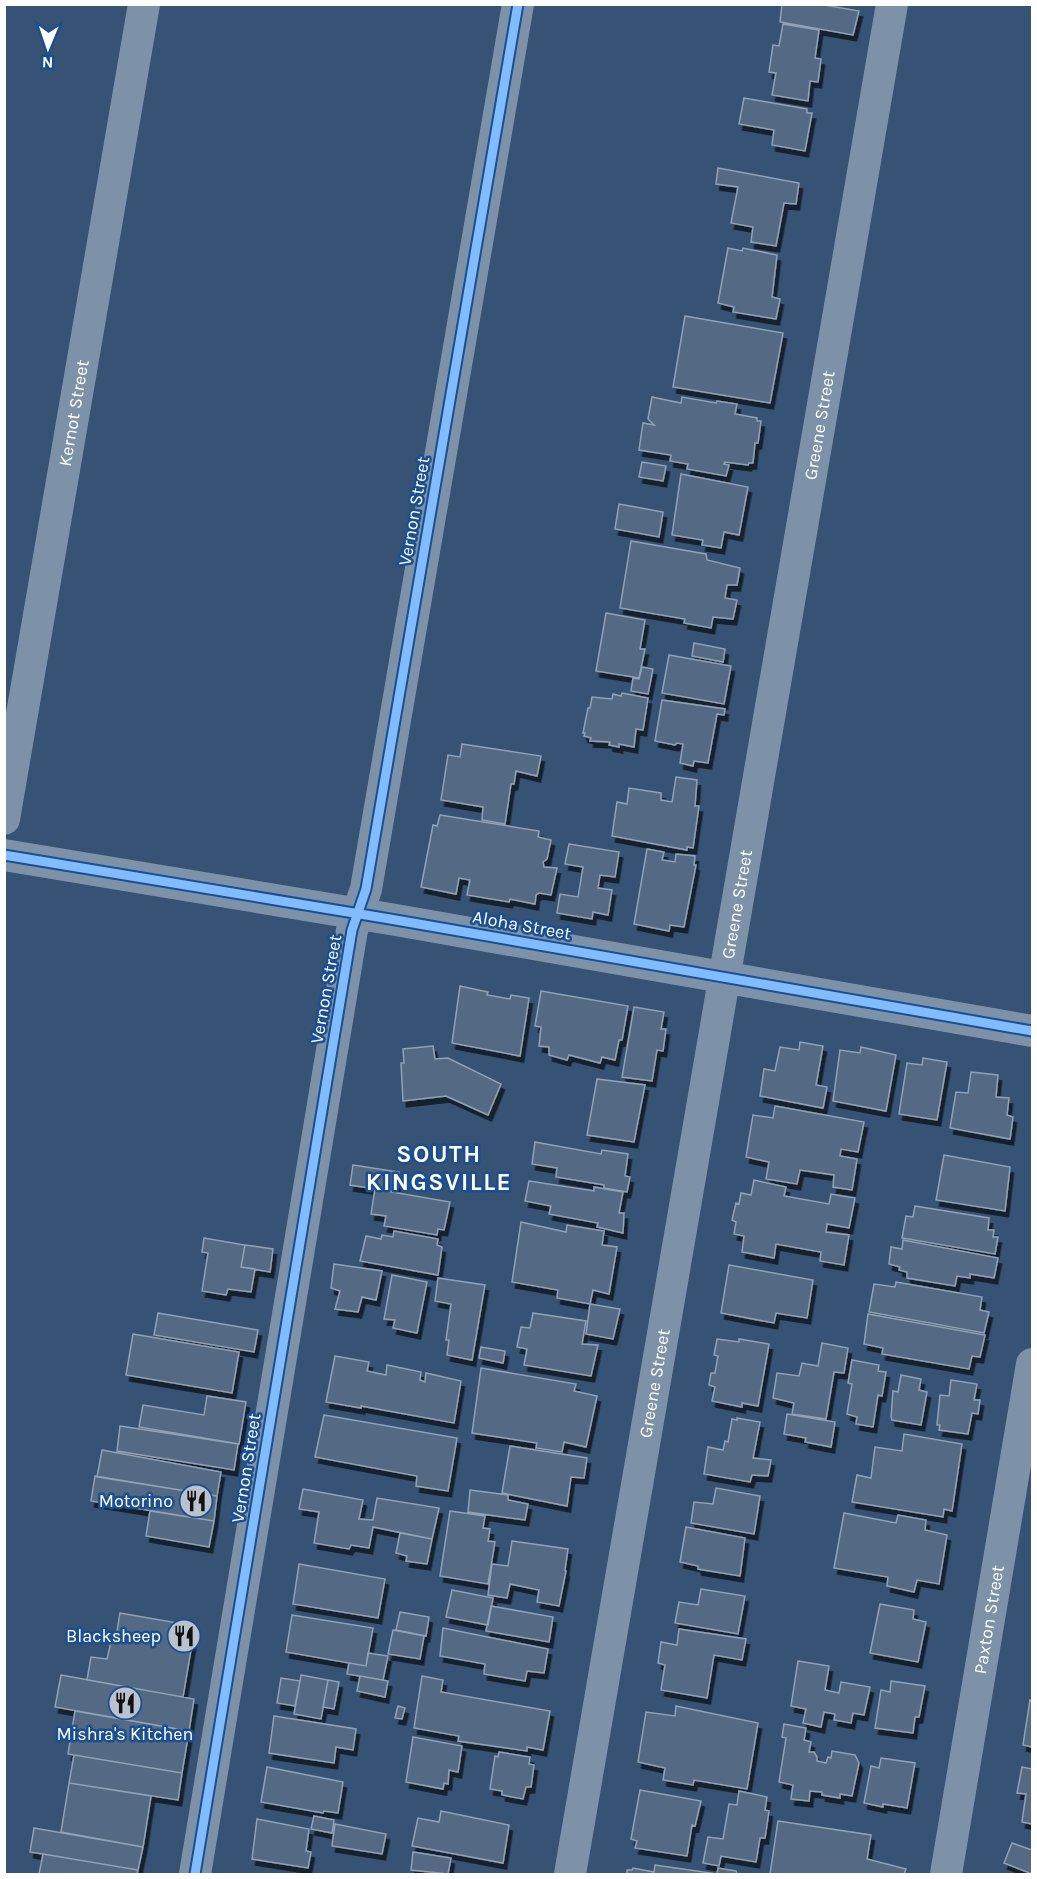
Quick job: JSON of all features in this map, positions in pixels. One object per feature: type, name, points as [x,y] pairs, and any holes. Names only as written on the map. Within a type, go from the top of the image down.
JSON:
[{"type":"street","name":"Kernot Street","points":[[4,819],[144,4]]},
{"type":"street","name":"Vernon Street","points":[[195,1875],[352,930],[366,889],[518,4]]},
{"type":"street","name":"Greene Street","points":[[570,1875],[892,4]]},
{"type":"street","name":"Aloha Street","points":[[4,855],[724,976],[1032,1031]]},
{"type":"street","name":"Paxton Street","points":[[945,1875],[1032,1364]]},
{"type":"building","points":[[782,4],[819,4],[859,11],[853,35],[780,22]]},
{"type":"building","points":[[783,24],[819,30],[815,58],[821,59],[818,82],[810,81],[808,101],[772,95],[776,73],[769,72],[773,45],[779,46]]},
{"type":"building","points":[[744,98],[807,109],[807,113],[812,113],[805,151],[772,145],[774,130],[739,124]]},
{"type":"building","points":[[718,168],[799,183],[796,204],[784,203],[776,246],[751,242],[753,227],[731,223],[738,187],[716,184]]},
{"type":"building","points":[[728,248],[742,251],[743,248],[777,255],[772,297],[780,299],[776,319],[733,312],[734,307],[718,303]]},
{"type":"building","points":[[685,316],[783,333],[770,403],[673,387]]},
{"type":"building","points":[[652,397],[681,403],[682,397],[737,404],[735,414],[757,418],[757,421],[761,421],[753,463],[748,465],[725,462],[724,464],[729,465],[726,476],[687,469],[688,464],[670,461],[671,455],[639,450],[643,423],[654,425],[648,419]]},
{"type":"building","points":[[642,462],[666,466],[663,481],[639,477]]},
{"type":"building","points":[[681,474],[748,487],[739,535],[724,532],[721,548],[702,545],[703,540],[672,535]]},
{"type":"building","points":[[619,504],[663,512],[659,537],[615,529]]},
{"type":"building","points":[[631,541],[706,554],[707,560],[740,568],[737,585],[727,585],[725,598],[737,600],[733,619],[713,617],[711,628],[684,623],[685,619],[620,608]]},
{"type":"building","points":[[606,613],[645,620],[640,649],[645,649],[639,678],[596,671]]},
{"type":"building","points":[[694,643],[725,649],[723,662],[692,656]]},
{"type":"building","points":[[669,655],[731,666],[724,704],[662,693]]},
{"type":"building","points":[[642,667],[653,669],[648,694],[631,691],[633,678],[639,679]]},
{"type":"building","points":[[622,693],[648,698],[643,730],[636,729],[634,747],[619,744],[619,747],[609,745],[610,742],[590,741],[591,738],[584,736],[585,733],[583,733],[592,697],[612,699],[613,694],[621,696]]},
{"type":"building","points":[[662,700],[725,709],[724,715],[717,714],[708,763],[694,761],[693,766],[680,763],[683,744],[675,745],[655,741]]},
{"type":"building","points":[[462,744],[541,756],[537,776],[516,771],[514,784],[511,784],[505,824],[482,820],[483,807],[441,800],[448,755],[460,757]]},
{"type":"building","points":[[676,777],[697,780],[695,806],[699,806],[693,848],[687,847],[687,850],[612,836],[617,802],[627,804],[629,788],[661,793],[661,800],[672,802]]},
{"type":"building","points":[[440,815],[539,831],[538,837],[551,840],[547,859],[543,862],[544,867],[557,868],[551,895],[539,893],[536,895],[535,904],[467,895],[470,880],[459,878],[456,894],[421,887],[433,825],[437,826]]},
{"type":"building","points":[[569,844],[619,852],[615,877],[600,875],[598,888],[612,890],[608,915],[593,912],[592,919],[557,913],[560,894],[578,897],[583,867],[565,864]]},
{"type":"building","points":[[647,849],[664,852],[662,860],[675,862],[676,854],[695,856],[694,865],[696,865],[684,927],[670,925],[669,931],[634,924]]},
{"type":"building","points":[[460,986],[488,992],[487,995],[510,999],[511,995],[529,998],[520,1056],[452,1043]]},
{"type":"building","points":[[541,991],[628,1006],[622,1040],[619,1040],[615,1060],[602,1057],[600,1063],[569,1055],[567,1060],[549,1055],[549,1047],[539,1046],[541,1027],[535,1026]]},
{"type":"building","points":[[634,1007],[664,1012],[661,1029],[666,1029],[663,1051],[657,1050],[652,1081],[622,1077]]},
{"type":"building","points":[[800,1042],[823,1046],[816,1085],[827,1087],[823,1108],[760,1096],[764,1069],[775,1071],[780,1047],[799,1050]]},
{"type":"building","points":[[433,1046],[435,1059],[448,1058],[501,1084],[488,1115],[446,1096],[403,1101],[401,1063],[404,1063],[403,1049]]},
{"type":"building","points":[[861,1047],[896,1055],[886,1111],[833,1101],[840,1050],[860,1053]]},
{"type":"building","points":[[923,1058],[947,1062],[937,1120],[899,1114],[907,1063],[922,1065]]},
{"type":"building","points":[[971,1072],[998,1075],[996,1097],[1009,1098],[1007,1115],[1013,1117],[1010,1139],[950,1128],[956,1092],[968,1093]]},
{"type":"building","points":[[597,1079],[645,1085],[634,1142],[587,1135]]},
{"type":"building","points":[[775,1106],[864,1122],[858,1152],[841,1149],[840,1156],[857,1159],[852,1190],[833,1187],[834,1175],[800,1170],[797,1184],[766,1179],[769,1162],[746,1157],[753,1115],[773,1118]]},
{"type":"building","points":[[535,1142],[601,1154],[602,1150],[628,1154],[625,1176],[630,1177],[627,1192],[604,1188],[604,1185],[556,1177],[557,1168],[532,1164]]},
{"type":"building","points":[[944,1155],[1010,1167],[1005,1211],[936,1200]]},
{"type":"building","points":[[353,1165],[399,1172],[395,1192],[350,1185]]},
{"type":"building","points":[[754,1180],[786,1187],[784,1196],[829,1204],[831,1194],[855,1198],[849,1228],[827,1224],[826,1232],[849,1235],[844,1265],[820,1261],[821,1252],[776,1244],[774,1258],[742,1252],[744,1236],[734,1234],[736,1222],[732,1220],[741,1193],[751,1195]]},
{"type":"building","points":[[529,1181],[594,1191],[594,1187],[623,1192],[619,1213],[624,1213],[623,1233],[597,1227],[598,1223],[549,1214],[551,1206],[525,1201]]},
{"type":"building","points":[[375,1189],[450,1202],[444,1230],[438,1229],[437,1235],[384,1226],[386,1216],[371,1214]]},
{"type":"building","points":[[915,1206],[989,1218],[988,1230],[994,1230],[993,1237],[998,1237],[995,1254],[902,1238],[906,1216],[913,1217]]},
{"type":"building","points":[[521,1222],[566,1232],[567,1225],[604,1231],[602,1245],[617,1247],[609,1294],[593,1290],[590,1304],[557,1298],[558,1290],[512,1282]]},
{"type":"building","points":[[394,1231],[438,1239],[437,1245],[442,1247],[438,1275],[360,1261],[366,1236],[381,1239],[382,1235],[393,1237]]},
{"type":"building","points":[[204,1238],[245,1245],[241,1267],[255,1269],[251,1292],[228,1289],[226,1295],[202,1291],[208,1253],[202,1252]]},
{"type":"building","points":[[903,1240],[998,1258],[994,1278],[970,1274],[970,1278],[957,1276],[955,1286],[907,1278],[907,1272],[889,1264],[891,1247],[902,1249]]},
{"type":"building","points":[[245,1245],[273,1249],[270,1272],[241,1267]]},
{"type":"building","points":[[334,1264],[382,1271],[376,1300],[362,1297],[358,1312],[335,1309],[340,1291],[331,1288]]},
{"type":"building","points":[[729,1265],[813,1280],[807,1318],[776,1313],[774,1323],[721,1313]]},
{"type":"building","points":[[392,1275],[427,1282],[417,1333],[393,1328],[395,1320],[384,1319]]},
{"type":"building","points":[[438,1278],[485,1285],[472,1360],[447,1355],[449,1340],[446,1340],[451,1304],[435,1301]]},
{"type":"building","points":[[896,1282],[982,1297],[980,1310],[989,1312],[984,1333],[869,1312],[874,1284],[895,1287]]},
{"type":"building","points":[[590,1304],[620,1309],[613,1339],[586,1334]]},
{"type":"building","points":[[158,1313],[258,1330],[254,1352],[154,1335]]},
{"type":"building","points":[[533,1313],[586,1321],[582,1344],[598,1345],[591,1376],[524,1365],[527,1349],[517,1347],[521,1327],[530,1328]]},
{"type":"building","points":[[868,1314],[985,1335],[980,1357],[972,1356],[969,1369],[882,1354],[883,1348],[864,1344]]},
{"type":"building","points":[[133,1334],[239,1352],[232,1393],[126,1375]]},
{"type":"building","points":[[717,1339],[739,1342],[739,1339],[769,1344],[758,1406],[742,1403],[742,1407],[712,1401],[715,1387],[709,1385],[711,1373],[715,1373],[718,1356],[714,1355]]},
{"type":"building","points":[[822,1343],[848,1348],[844,1373],[834,1372],[826,1419],[792,1414],[794,1403],[773,1398],[777,1373],[799,1376],[802,1363],[818,1366]]},
{"type":"building","points":[[481,1347],[505,1351],[503,1363],[479,1358]]},
{"type":"building","points":[[335,1356],[369,1362],[367,1371],[386,1375],[387,1365],[421,1372],[420,1380],[425,1382],[426,1373],[461,1381],[454,1423],[326,1402]]},
{"type":"building","points":[[852,1360],[879,1365],[878,1371],[886,1372],[882,1396],[878,1395],[873,1427],[856,1424],[857,1417],[847,1414],[852,1384],[848,1383]]},
{"type":"building","points":[[481,1368],[576,1384],[574,1391],[597,1396],[586,1447],[564,1442],[562,1452],[536,1448],[537,1443],[472,1433]]},
{"type":"building","points":[[901,1375],[921,1379],[919,1390],[927,1392],[921,1425],[892,1420],[893,1391],[898,1392]]},
{"type":"building","points":[[951,1380],[977,1384],[974,1400],[980,1400],[978,1414],[972,1413],[968,1434],[939,1430],[940,1425],[937,1425],[940,1395],[949,1396]]},
{"type":"building","points":[[207,1396],[246,1402],[239,1444],[139,1427],[143,1405],[204,1415]]},
{"type":"building","points":[[787,1414],[835,1422],[831,1447],[805,1442],[806,1438],[784,1434]]},
{"type":"building","points":[[324,1415],[457,1438],[448,1491],[416,1486],[417,1476],[315,1457]]},
{"type":"building","points":[[737,1418],[760,1422],[753,1458],[771,1460],[768,1476],[752,1475],[750,1482],[704,1474],[708,1447],[723,1450],[725,1441],[728,1442],[732,1419],[737,1420]]},
{"type":"building","points":[[120,1426],[238,1444],[234,1470],[117,1451]]},
{"type":"building","points":[[904,1434],[962,1444],[952,1511],[944,1509],[943,1517],[852,1502],[857,1475],[871,1478],[875,1447],[902,1451]]},
{"type":"building","points":[[510,1446],[587,1458],[584,1478],[571,1477],[567,1506],[502,1493]]},
{"type":"building","points":[[102,1450],[221,1472],[217,1496],[97,1477]]},
{"type":"building","points":[[95,1476],[217,1496],[214,1521],[91,1501]]},
{"type":"building","points":[[716,1488],[760,1496],[754,1534],[691,1523],[694,1502],[713,1504]]},
{"type":"building","points":[[303,1489],[363,1500],[359,1519],[373,1520],[377,1498],[439,1508],[432,1539],[373,1527],[369,1548],[351,1545],[349,1549],[314,1543],[319,1512],[299,1509]]},
{"type":"building","points":[[470,1490],[508,1495],[508,1500],[528,1504],[525,1520],[468,1512]]},
{"type":"building","points":[[150,1511],[214,1521],[209,1547],[146,1536]]},
{"type":"building","points":[[450,1511],[485,1516],[483,1528],[490,1529],[488,1541],[495,1542],[488,1584],[440,1576]]},
{"type":"building","points":[[844,1513],[896,1523],[898,1515],[926,1520],[925,1530],[947,1535],[939,1584],[917,1580],[914,1592],[887,1586],[888,1577],[834,1568]]},
{"type":"building","points":[[686,1527],[745,1538],[740,1576],[698,1569],[698,1566],[680,1562]]},
{"type":"building","points":[[400,1533],[432,1539],[427,1564],[406,1561],[407,1556],[396,1553]]},
{"type":"building","points":[[512,1541],[568,1549],[559,1606],[537,1602],[539,1590],[510,1584],[507,1598],[488,1595],[492,1564],[508,1566]]},
{"type":"building","points":[[299,1564],[385,1579],[378,1618],[293,1604]]},
{"type":"building","points":[[701,1589],[745,1596],[738,1634],[675,1623],[679,1602],[698,1605]]},
{"type":"building","points":[[452,1590],[493,1598],[488,1625],[446,1617]]},
{"type":"building","points":[[880,1604],[914,1610],[913,1619],[926,1622],[918,1662],[870,1653]]},
{"type":"building","points":[[491,1606],[553,1617],[549,1642],[486,1631]]},
{"type":"building","points":[[400,1612],[429,1617],[426,1636],[396,1630]]},
{"type":"building","points":[[120,1613],[195,1626],[183,1697],[87,1680],[91,1657],[107,1659],[111,1642],[115,1643]]},
{"type":"building","points":[[292,1615],[373,1628],[366,1666],[286,1652]]},
{"type":"building","points":[[443,1628],[548,1649],[544,1673],[527,1671],[525,1681],[484,1674],[485,1664],[440,1656]]},
{"type":"building","points":[[679,1629],[746,1639],[742,1660],[714,1655],[707,1698],[661,1690],[665,1665],[658,1663],[661,1642],[677,1645]]},
{"type":"building","points":[[393,1630],[424,1636],[420,1659],[388,1654]]},
{"type":"building","points":[[368,1653],[388,1656],[383,1680],[347,1674],[349,1663],[366,1666]]},
{"type":"building","points":[[798,1661],[829,1666],[825,1690],[839,1693],[841,1682],[870,1687],[864,1715],[853,1713],[851,1723],[834,1720],[835,1714],[824,1712],[821,1727],[803,1723],[806,1709],[791,1706]]},
{"type":"building","name":"Mishra's Kitchen","points":[[61,1675],[194,1699],[189,1731],[55,1707]]},
{"type":"building","points":[[301,1675],[328,1680],[321,1719],[294,1714]]},
{"type":"building","points":[[360,1676],[388,1681],[385,1697],[357,1691]]},
{"type":"building","points":[[422,1676],[443,1680],[441,1692],[550,1711],[543,1750],[527,1747],[527,1751],[458,1741],[459,1736],[414,1728]]},
{"type":"building","points":[[281,1678],[300,1681],[295,1706],[277,1703]]},
{"type":"building","points":[[328,1680],[339,1682],[334,1709],[323,1707]]},
{"type":"building","points":[[891,1681],[925,1686],[919,1717],[915,1717],[913,1733],[875,1728],[881,1690],[890,1692]]},
{"type":"building","points":[[1030,1700],[1032,1701],[1032,1747],[1023,1745]]},
{"type":"building","points":[[398,1706],[405,1708],[402,1719],[395,1718]]},
{"type":"building","points":[[676,1706],[758,1723],[747,1789],[694,1780],[693,1785],[663,1780],[665,1768],[638,1762],[646,1712],[675,1716]]},
{"type":"building","points":[[75,1711],[189,1731],[182,1773],[68,1754]]},
{"type":"building","points":[[274,1716],[356,1729],[353,1750],[336,1747],[334,1763],[269,1753]]},
{"type":"building","points":[[784,1724],[806,1728],[804,1740],[811,1742],[809,1752],[814,1752],[817,1761],[826,1763],[828,1757],[831,1758],[832,1751],[855,1755],[859,1763],[852,1796],[840,1794],[840,1798],[810,1791],[809,1801],[791,1799],[793,1785],[779,1782],[786,1738],[782,1737]]},
{"type":"building","points":[[413,1737],[462,1746],[458,1772],[449,1770],[448,1784],[444,1783],[443,1789],[406,1782]]},
{"type":"building","points":[[499,1752],[530,1757],[529,1764],[534,1765],[531,1787],[526,1787],[523,1799],[502,1795],[502,1791],[490,1789],[495,1756],[498,1757]]},
{"type":"building","points":[[74,1755],[182,1773],[178,1800],[69,1783]]},
{"type":"building","points":[[881,1758],[915,1763],[907,1808],[864,1803],[871,1766],[879,1768]]},
{"type":"building","points":[[267,1767],[343,1782],[338,1813],[324,1811],[323,1813],[261,1802]]},
{"type":"building","points":[[1022,1767],[1032,1769],[1032,1824],[1022,1822],[1026,1794],[1017,1793]]},
{"type":"building","points":[[69,1783],[151,1796],[143,1847],[61,1832]]},
{"type":"building","points":[[640,1790],[701,1801],[695,1826],[692,1825],[687,1856],[635,1848],[637,1841],[631,1839]]},
{"type":"building","points":[[739,1791],[767,1797],[765,1810],[769,1811],[765,1838],[760,1838],[756,1862],[721,1856],[719,1866],[703,1863],[708,1837],[723,1839],[729,1804],[737,1805]]},
{"type":"building","points":[[441,1811],[509,1825],[503,1863],[412,1846],[418,1818],[439,1822]]},
{"type":"building","points":[[314,1816],[334,1820],[332,1833],[311,1829]]},
{"type":"building","points":[[257,1819],[309,1829],[306,1851],[311,1852],[308,1868],[252,1859]]},
{"type":"building","points":[[778,1821],[871,1835],[867,1859],[906,1869],[904,1874],[770,1874]]},
{"type":"building","points":[[335,1824],[386,1834],[382,1854],[332,1846]]},
{"type":"building","points":[[34,1828],[143,1847],[138,1870],[30,1852]]},
{"type":"building","points":[[1012,1843],[1032,1850],[1032,1874],[1004,1863]]},
{"type":"building","points":[[413,1852],[451,1858],[448,1874],[411,1870]]},
{"type":"building","points":[[43,1854],[138,1870],[137,1874],[39,1874]]},
{"type":"building","points":[[655,1865],[717,1874],[627,1874],[627,1870],[633,1868],[654,1872]]},
{"type":"building","points":[[718,1868],[736,1871],[737,1874],[717,1874]]},
{"type":"cycle path","points":[[195,1874],[352,930],[366,889],[518,4]]},
{"type":"cycle path","points":[[4,855],[390,919],[1032,1031]]},
{"type":"place","name":"Motorino","points":[[196,1501]]},
{"type":"place","name":"Blacksheep","points":[[184,1636]]},
{"type":"place","name":"Mishra's Kitchen","points":[[125,1703]]},
{"type":"district","name":"SOUTH KINGSVILLE","points":[[439,1168]]}]
